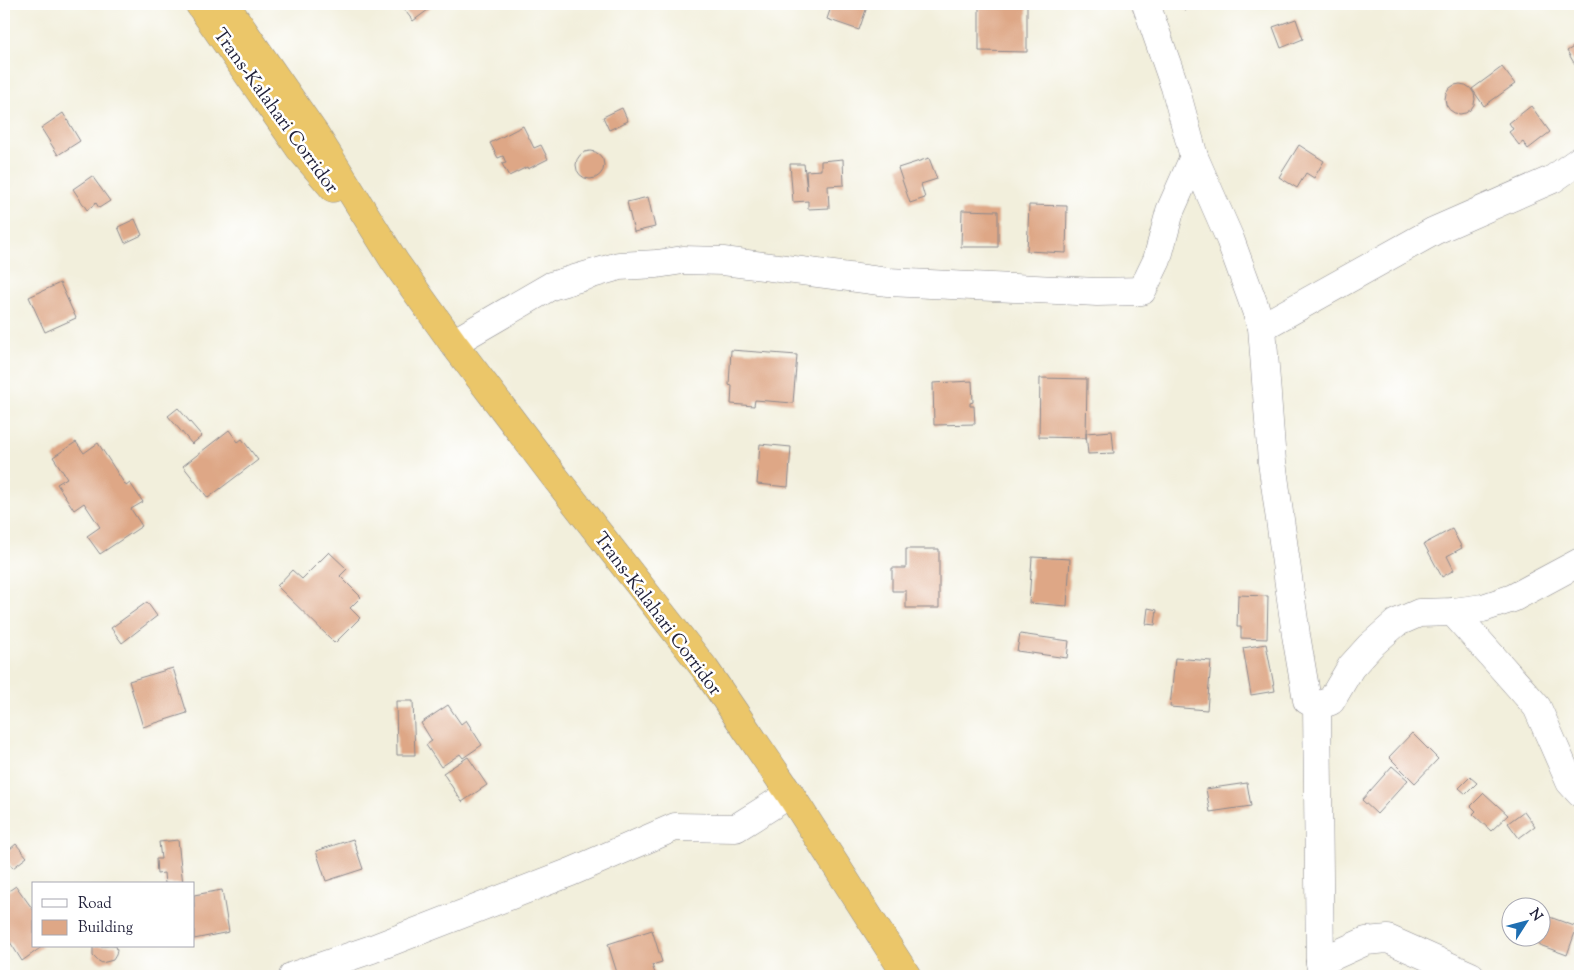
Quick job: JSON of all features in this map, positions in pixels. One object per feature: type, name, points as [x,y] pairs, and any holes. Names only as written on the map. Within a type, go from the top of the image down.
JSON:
[{"type":"highway","name":"Trans-Kalahari Corridor","points":[[199,4],[300,149],[395,262]]},
{"type":"highway","name":"Trans-Kalahari Corridor","points":[[225,4],[315,134],[395,262],[453,343],[704,669],[790,794],[907,976]]},
{"type":"street","points":[[1146,4],[1175,87],[1194,158],[1230,239],[1262,327],[1272,462],[1296,634],[1307,700],[1317,706]]},
{"type":"street","points":[[453,343],[551,286],[619,266],[657,264],[683,260],[723,261],[888,282],[1097,292],[1142,291],[1157,260],[1170,211],[1194,158]]},
{"type":"street","points":[[1262,327],[1434,232],[1553,179],[1580,160]]},
{"type":"street","points":[[1317,706],[1331,700],[1351,667],[1370,646],[1396,623],[1419,613],[1453,612],[1483,608],[1513,598],[1580,562]]},
{"type":"street","points":[[1453,612],[1537,707],[1570,782],[1580,793]]},
{"type":"street","points":[[1317,706],[1321,969]]},
{"type":"street","points":[[293,976],[372,949],[571,872],[675,827],[736,828],[790,794]]},
{"type":"street","points":[[1321,969],[1366,941],[1388,940],[1471,976]]},
{"type":"building","points":[[400,4],[436,4],[413,21]]},
{"type":"building","points":[[832,4],[868,4],[859,30],[827,19]]},
{"type":"building","points":[[979,4],[1027,4],[1027,52],[979,51]]},
{"type":"building","points":[[1184,4],[1205,4],[1185,10]]},
{"type":"building","points":[[1296,19],[1303,39],[1281,48],[1273,27]]},
{"type":"building","points":[[1580,43],[1580,73],[1567,51]]},
{"type":"building","points":[[1502,67],[1515,84],[1484,106],[1472,89]]},
{"type":"building","points":[[1460,84],[1470,89],[1475,99],[1470,109],[1460,114],[1450,109],[1445,99],[1450,89]]},
{"type":"building","points":[[1531,106],[1550,132],[1528,149],[1523,142],[1519,145],[1509,132],[1513,129],[1509,123]]},
{"type":"building","points":[[622,108],[628,121],[609,130],[603,117]]},
{"type":"building","points":[[63,113],[80,141],[58,155],[41,128]]},
{"type":"building","points":[[523,126],[534,148],[541,145],[548,159],[509,176],[502,164],[506,163],[503,156],[498,158],[490,143]]},
{"type":"building","points":[[1299,145],[1324,161],[1314,178],[1306,173],[1297,188],[1279,177]]},
{"type":"building","points":[[590,151],[600,155],[604,165],[600,175],[590,179],[580,175],[576,165],[580,155]]},
{"type":"building","points":[[929,158],[937,179],[921,184],[925,198],[910,203],[898,168]]},
{"type":"building","points":[[843,159],[844,185],[828,186],[829,208],[808,209],[808,201],[793,202],[790,164],[804,164],[807,190],[806,171],[821,170],[821,161]]},
{"type":"building","points":[[92,176],[110,201],[99,208],[96,203],[87,210],[73,189]]},
{"type":"building","points":[[648,197],[655,227],[634,232],[627,202]]},
{"type":"building","points":[[1029,205],[1067,206],[1066,253],[1027,251]]},
{"type":"building","points":[[962,210],[998,211],[998,247],[961,247]]},
{"type":"building","points":[[135,219],[142,235],[125,243],[118,227]]},
{"type":"building","points":[[60,283],[76,318],[45,332],[29,297]]},
{"type":"building","points":[[731,350],[797,355],[793,403],[755,400],[754,406],[731,404],[732,386],[729,385]]},
{"type":"building","points":[[1040,378],[1087,379],[1086,438],[1039,437]]},
{"type":"building","points":[[972,381],[973,402],[970,403],[970,406],[974,406],[975,424],[934,425],[933,383]]},
{"type":"building","points":[[178,408],[202,436],[192,444],[168,416]]},
{"type":"building","points":[[229,430],[238,442],[242,439],[258,460],[208,498],[183,466]]},
{"type":"building","points":[[1112,431],[1114,453],[1088,454],[1086,433]]},
{"type":"building","points":[[76,442],[84,453],[98,443],[126,486],[130,483],[143,502],[131,509],[142,526],[100,554],[87,536],[100,527],[84,503],[74,510],[57,484],[67,478],[53,457]]},
{"type":"building","points":[[760,444],[791,447],[788,487],[757,484]]},
{"type":"building","points":[[1452,529],[1462,548],[1447,556],[1454,570],[1442,577],[1424,544]]},
{"type":"building","points":[[906,549],[939,549],[939,608],[906,608],[906,591],[892,591],[892,568],[906,568]]},
{"type":"building","points":[[329,552],[347,569],[340,576],[361,597],[350,608],[360,618],[335,643],[277,586],[292,570],[302,579]]},
{"type":"building","points":[[1032,557],[1070,559],[1067,606],[1029,603]]},
{"type":"building","points":[[1238,595],[1268,596],[1267,639],[1241,638],[1241,627],[1237,627]]},
{"type":"building","points":[[147,602],[157,616],[122,643],[111,628]]},
{"type":"building","points":[[1148,608],[1157,610],[1155,625],[1146,624]]},
{"type":"building","points":[[1020,634],[1069,641],[1067,658],[1017,651]]},
{"type":"building","points":[[1266,644],[1275,691],[1251,695],[1243,648]]},
{"type":"building","points":[[1175,658],[1211,661],[1207,710],[1170,707]]},
{"type":"building","points":[[173,668],[187,713],[143,727],[129,681]]},
{"type":"building","points":[[396,701],[413,701],[415,755],[397,755]]},
{"type":"building","points":[[448,705],[461,724],[466,720],[482,745],[463,758],[460,754],[441,767],[426,745],[432,741],[421,723]]},
{"type":"building","points":[[1412,733],[1438,759],[1415,783],[1389,757]]},
{"type":"building","points":[[468,757],[487,785],[462,802],[443,773]]},
{"type":"building","points":[[1392,766],[1408,780],[1377,814],[1362,800]]},
{"type":"building","points":[[1470,777],[1477,783],[1466,794],[1459,788]]},
{"type":"building","points":[[1247,783],[1251,806],[1210,812],[1206,789]]},
{"type":"building","points":[[1484,793],[1508,815],[1491,831],[1473,814],[1476,811],[1471,806]]},
{"type":"building","points":[[1524,811],[1535,826],[1519,838],[1508,823]]},
{"type":"building","points":[[353,839],[363,869],[326,881],[316,851]]},
{"type":"building","points":[[178,840],[183,882],[165,882],[164,873],[157,874],[156,859],[161,859],[159,842]]},
{"type":"building","points":[[16,844],[27,857],[13,868],[4,854]]},
{"type":"building","points":[[16,886],[32,908],[32,948],[40,948],[22,961],[10,942],[4,946],[4,894]]},
{"type":"building","points":[[222,890],[229,932],[195,939],[195,895]]},
{"type":"building","points":[[1552,918],[1577,927],[1567,955],[1548,948],[1552,948]]},
{"type":"building","points":[[652,930],[662,962],[652,965],[656,976],[618,976],[608,944]]},
{"type":"building","points":[[93,948],[116,948],[113,960],[102,963],[93,956]]}]
